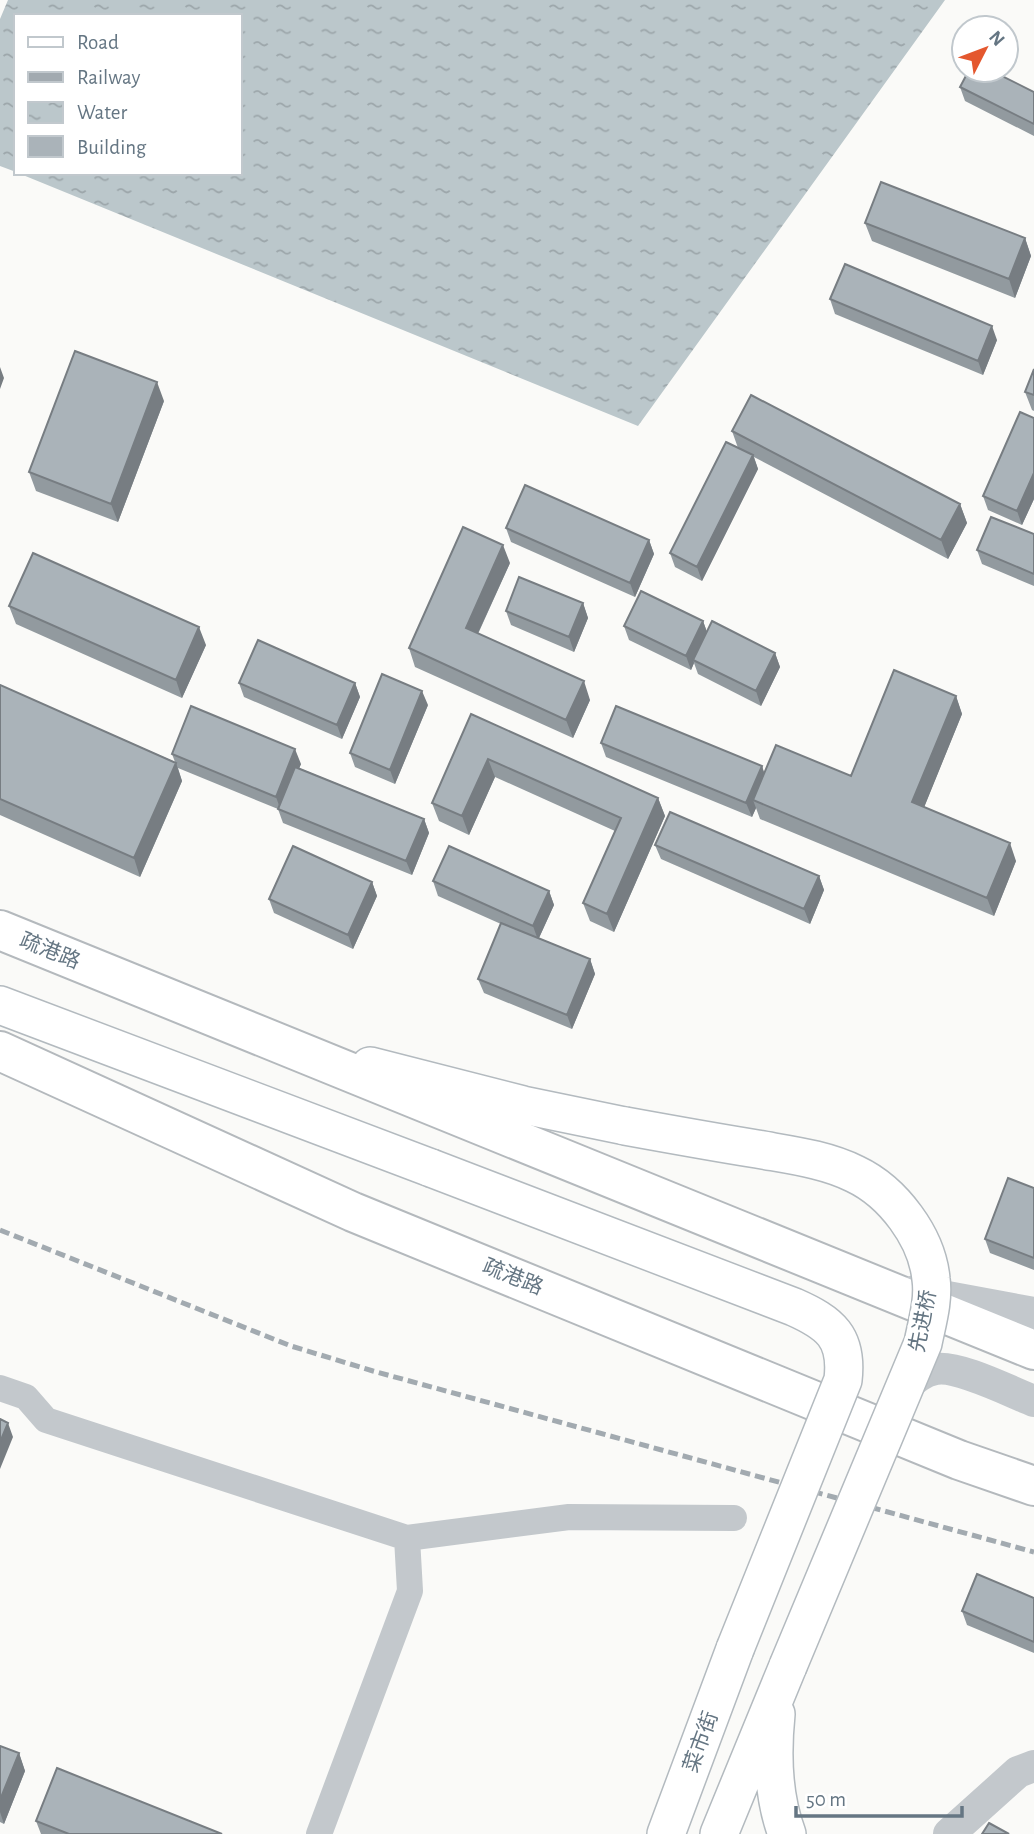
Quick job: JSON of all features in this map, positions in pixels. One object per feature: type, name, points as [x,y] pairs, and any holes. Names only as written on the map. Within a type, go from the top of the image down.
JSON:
[{"type":"highway","name":"疏港路","points":[[0,930],[1034,1350]]},
{"type":"highway","name":"疏港路","points":[[0,1051],[354,1212],[959,1460],[1034,1486]]},
{"type":"main road","name":"菜市街","points":[[0,1005],[794,1307],[831,1328],[841,1345],[845,1364],[843,1380],[735,1649],[666,1834]]},
{"type":"main road","name":"先进桥","points":[[268,1039],[469,1091],[625,1126],[829,1164],[857,1175],[886,1195],[908,1222],[924,1251],[932,1280],[923,1343],[783,1678]]},
{"type":"main road","points":[[783,1678],[773,1738],[776,1783],[785,1829]]},
{"type":"main road","points":[[719,1834],[783,1678]]},
{"type":"street","points":[[869,1283],[1034,1313]]},
{"type":"street","points":[[904,1388],[919,1376],[936,1369],[957,1370],[1034,1401]]},
{"type":"street","points":[[0,1388],[26,1397],[46,1420],[407,1538],[569,1517],[734,1518]]},
{"type":"street","points":[[959,1460],[1034,1493]]},
{"type":"street","points":[[320,1834],[410,1591],[407,1538]]},
{"type":"street","points":[[949,1834],[1018,1772],[1034,1766]]},
{"type":"water","points":[[8,0],[945,0],[638,426],[23,175],[242,175],[242,14],[14,14],[14,171],[0,166],[0,19]]},
{"type":"building","points":[[962,84],[1018,84],[1034,92],[1034,124],[960,87]]},
{"type":"building","points":[[881,182],[1025,238],[1009,279],[865,223]]},
{"type":"building","points":[[845,264],[992,326],[978,361],[830,299]]},
{"type":"building","points":[[75,351],[157,382],[111,504],[29,472]]},
{"type":"building","points":[[1034,369],[1034,395],[1025,392]]},
{"type":"building","points":[[751,395],[960,504],[941,540],[732,431]]},
{"type":"building","points":[[1020,412],[1034,418],[1034,473],[1017,511],[983,496]]},
{"type":"building","points":[[726,442],[753,455],[697,567],[670,553]]},
{"type":"building","points":[[525,485],[649,540],[630,583],[506,528]]},
{"type":"building","points":[[991,517],[1034,534],[1034,574],[977,550]]},
{"type":"building","points":[[463,527],[503,545],[466,628],[584,681],[566,720],[409,648]]},
{"type":"building","points":[[33,553],[199,627],[176,680],[9,606]]},
{"type":"building","points":[[519,577],[583,603],[569,637],[506,611]]},
{"type":"building","points":[[641,591],[703,621],[686,656],[624,626]]},
{"type":"building","points":[[712,621],[775,653],[756,691],[693,660]]},
{"type":"building","points":[[258,640],[355,683],[337,725],[239,683]]},
{"type":"building","points":[[894,670],[956,696],[912,802],[1010,843],[987,898],[753,800],[776,745],[851,776]]},
{"type":"building","points":[[382,674],[422,691],[390,770],[350,753]]},
{"type":"building","points":[[0,685],[176,763],[134,858],[0,799]]},
{"type":"building","points":[[191,706],[295,749],[276,797],[172,754]]},
{"type":"building","points":[[616,706],[762,766],[746,803],[601,743]]},
{"type":"building","points":[[471,714],[658,798],[607,914],[583,903],[621,818],[488,759],[462,816],[432,803]]},
{"type":"building","points":[[295,767],[424,819],[406,861],[278,809]]},
{"type":"building","points":[[670,812],[819,876],[804,909],[655,845]]},
{"type":"building","points":[[293,846],[372,882],[348,935],[269,899]]},
{"type":"building","points":[[449,846],[549,891],[533,926],[433,881]]},
{"type":"building","points":[[501,923],[590,959],[567,1015],[478,979]]},
{"type":"building","points":[[1008,1178],[1034,1188],[1034,1258],[985,1239]]},
{"type":"building","points":[[0,1419],[8,1423],[0,1442]]},
{"type":"building","points":[[977,1574],[1034,1598],[1034,1642],[962,1611]]},
{"type":"building","points":[[0,1746],[19,1753],[0,1800]]},
{"type":"building","points":[[57,1768],[222,1834],[69,1834],[36,1821]]},
{"type":"building","points":[[989,1823],[1009,1834],[982,1834]]},
{"type":"railway","points":[[0,1230],[291,1346],[373,1371],[1034,1552]]}]
